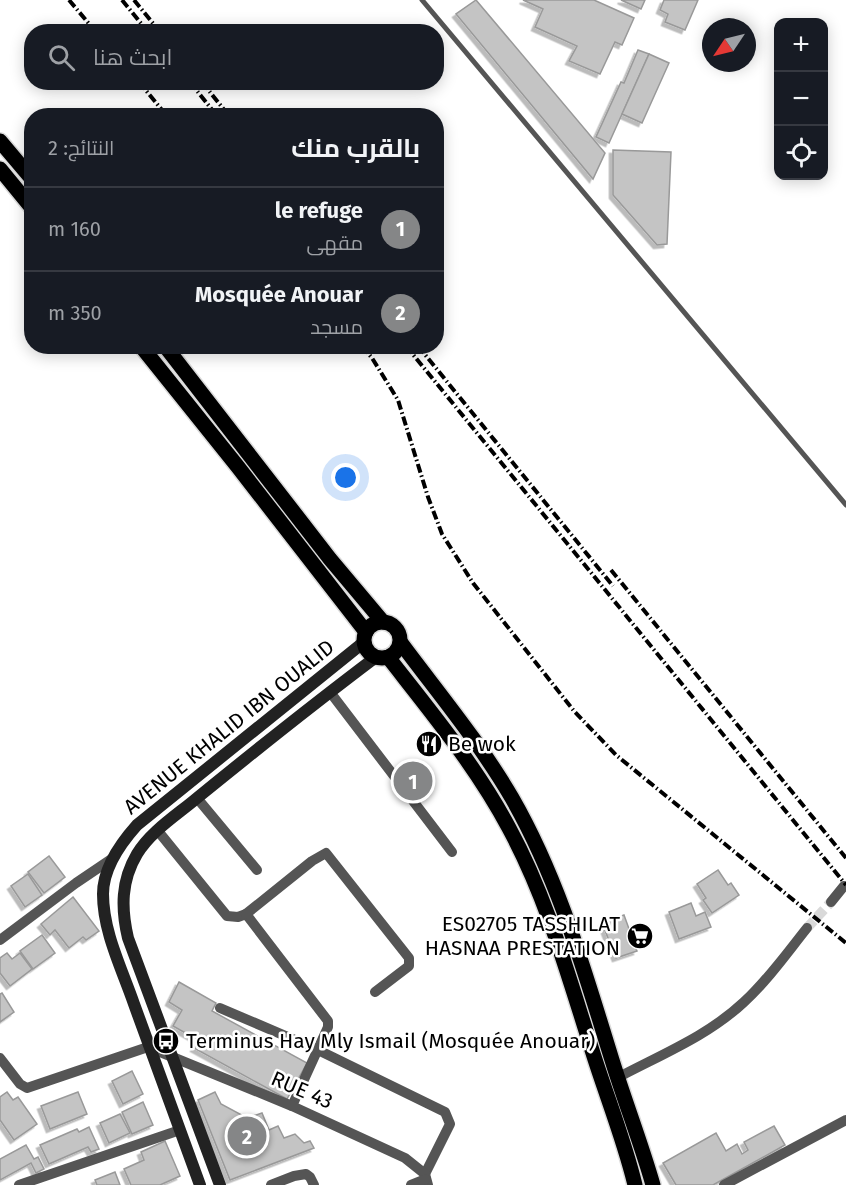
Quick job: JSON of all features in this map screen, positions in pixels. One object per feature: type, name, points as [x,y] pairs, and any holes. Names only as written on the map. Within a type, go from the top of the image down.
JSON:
[{"type":"main road","points":[[0,141],[24,170]]},
{"type":"main road","points":[[0,169],[24,198]]},
{"type":"main road","points":[[147,354],[238,467],[365,637],[368,651],[382,657],[456,744],[510,828],[545,904],[635,1185]]},
{"type":"main road","points":[[171,354],[330,559],[383,622],[395,627],[400,644],[491,765],[512,799],[542,856],[583,962],[617,1078],[653,1185]]},
{"type":"main road","points":[[365,637],[371,626],[383,622]]},
{"type":"main road","name":"AVENUE KHALID IBN OUALID","points":[[200,1185],[119,964],[104,912],[105,879],[113,858],[126,837],[150,813],[365,637]]},
{"type":"main road","points":[[382,657],[395,652],[400,644]]},
{"type":"main road","name":"AVENUE KHALID IBN OUALID","points":[[220,1185],[128,938],[122,898],[136,855],[158,831],[250,753],[330,692],[382,657]]},
{"type":"street","points":[[330,692],[452,852]]},
{"type":"street","points":[[197,798],[257,870]]},
{"type":"street","points":[[158,831],[227,916],[238,917],[246,914],[312,861],[326,853],[409,958],[409,966],[375,992]]},
{"type":"street","points":[[0,940],[113,858]]},
{"type":"street","points":[[831,902],[844,886]]},
{"type":"street","points":[[246,914],[328,1021],[292,1106]]},
{"type":"street","points":[[617,1078],[704,1033],[727,1016],[760,986],[807,928]]},
{"type":"street","points":[[220,1008],[316,1049],[445,1112],[450,1124],[426,1180],[411,1185]]},
{"type":"street","points":[[0,1058],[20,1084],[27,1088],[148,1047]]},
{"type":"street","name":"RUE 43","points":[[148,1047],[292,1106],[405,1158],[426,1180]]},
{"type":"street","points":[[724,1185],[846,1120]]},
{"type":"street","points":[[19,1185],[180,1130]]},
{"type":"street","points":[[271,1185],[306,1174],[314,1185]]},
{"type":"lane","points":[[422,0],[442,24]]},
{"type":"lane","points":[[444,26],[846,505]]},
{"type":"building","points":[[476,0],[605,153],[593,179],[456,14]]},
{"type":"building","points":[[523,0],[594,0],[634,18],[622,45],[615,42],[600,74],[569,61],[577,46],[535,27],[543,9]]},
{"type":"building","points":[[621,0],[645,0],[641,9]]},
{"type":"building","points":[[664,0],[698,0],[685,30],[665,22],[668,14],[660,10]]},
{"type":"building","points":[[638,50],[649,54],[609,143],[596,137]]},
{"type":"building","points":[[649,54],[669,63],[642,123],[622,114]]},
{"type":"building","points":[[613,150],[671,152],[667,244],[657,245],[613,195]]},
{"type":"building","points":[[49,856],[65,877],[44,893],[28,872]]},
{"type":"building","points":[[718,870],[728,885],[731,883],[739,895],[712,913],[703,900],[706,898],[697,884]]},
{"type":"building","points":[[28,874],[42,895],[25,907],[11,886]]},
{"type":"building","points":[[73,897],[99,931],[86,940],[83,937],[69,948],[55,930],[50,935],[41,924]]},
{"type":"building","points":[[691,903],[696,916],[705,912],[711,927],[679,939],[669,912]]},
{"type":"building","points":[[624,915],[637,951],[616,958],[602,923]]},
{"type":"building","points":[[42,935],[55,953],[33,969],[20,951]]},
{"type":"building","points":[[7,953],[12,959],[20,953],[32,969],[10,986],[0,973],[0,958]]},
{"type":"building","points":[[179,982],[216,1003],[212,1011],[307,1063],[287,1099],[194,1048],[198,1040],[173,1026],[182,1010],[169,1002]]},
{"type":"building","points":[[2,993],[14,1012],[0,1022],[0,994]]},
{"type":"building","points":[[132,1071],[143,1094],[123,1104],[112,1081]]},
{"type":"building","points":[[7,1092],[13,1100],[18,1097],[37,1124],[14,1140],[0,1120],[0,1097]]},
{"type":"building","points":[[78,1092],[87,1114],[50,1129],[41,1106]]},
{"type":"building","points":[[215,1092],[221,1104],[247,1118],[262,1113],[269,1130],[278,1126],[284,1138],[295,1134],[304,1143],[310,1141],[314,1148],[230,1180],[198,1100]]},
{"type":"building","points":[[143,1102],[153,1125],[132,1134],[122,1112]]},
{"type":"building","points":[[120,1114],[130,1133],[109,1143],[100,1123]]},
{"type":"building","points":[[774,1126],[785,1145],[713,1185],[676,1185],[663,1163],[716,1133],[726,1151],[737,1144],[742,1154],[748,1150],[744,1142]]},
{"type":"building","points":[[89,1127],[99,1149],[91,1152],[88,1147],[49,1164],[40,1145],[77,1129],[79,1132]]},
{"type":"building","points":[[165,1141],[180,1176],[160,1185],[131,1185],[124,1169],[144,1160],[141,1152]]},
{"type":"building","points":[[26,1145],[34,1159],[38,1157],[44,1169],[36,1173],[31,1163],[0,1180],[0,1159]]},
{"type":"building","points":[[115,1172],[120,1185],[97,1185],[95,1180]]},
{"type":"tunnel","points":[[807,928],[831,902]]},
{"type":"railway","points":[[69,0],[89,24]]},
{"type":"railway","points":[[122,0],[142,24]]},
{"type":"railway","points":[[134,0],[154,24]]},
{"type":"railway","points":[[146,90],[160,108]]},
{"type":"railway","points":[[196,90],[211,108]]},
{"type":"railway","points":[[208,90],[223,108]]},
{"type":"railway","points":[[369,354],[398,400],[442,534],[473,583],[574,711],[616,755],[846,943]]},
{"type":"railway","points":[[413,354],[846,885]]},
{"type":"railway","points":[[424,354],[613,586]]},
{"type":"railway","points":[[611,570],[846,858]]},
{"type":"place","name":"Be wok","points":[[429,744]]},
{"type":"place","name":"le refuge","points":[[413,781]]},
{"type":"place","name":"ES02705 TASSHILAT HASNAA PRESTATION","points":[[640,936]]},
{"type":"place","name":"Terminus Hay Mly Ismail (Mosquée Anouar)","points":[[166,1041]]},
{"type":"place","name":"Mosquée Anouar","points":[[247,1136]]}]
